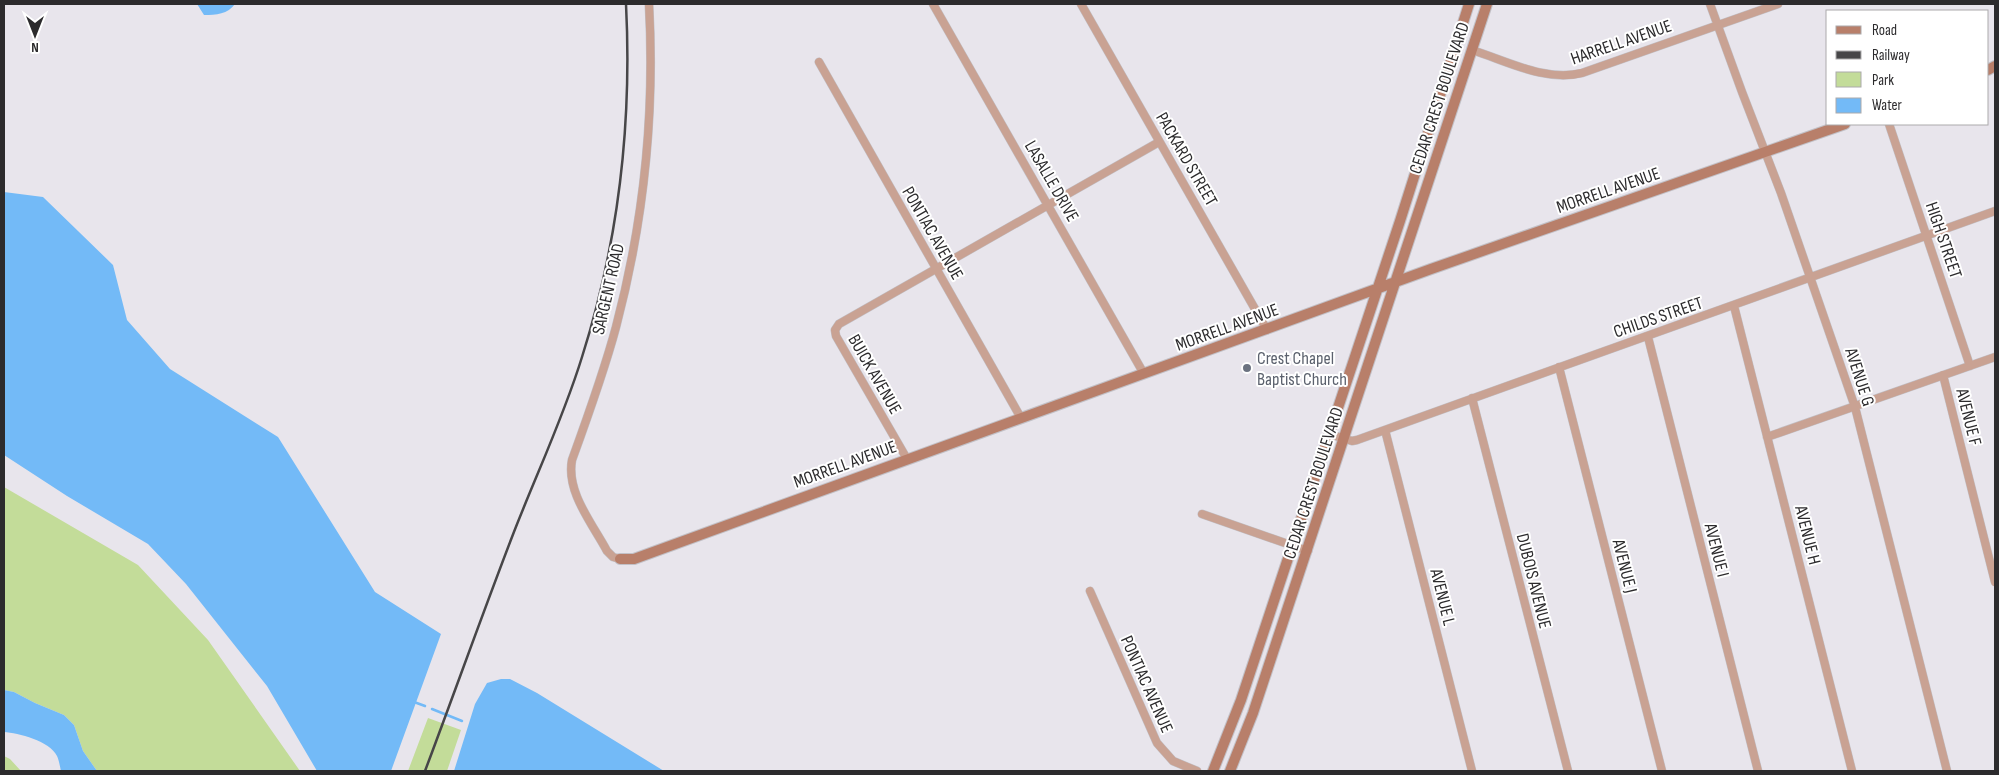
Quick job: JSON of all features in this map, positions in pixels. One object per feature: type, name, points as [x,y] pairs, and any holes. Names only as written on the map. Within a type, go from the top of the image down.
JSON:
[{"type":"main road","name":"CEDAR CREST BOULEVARD","points":[[1213,771],[1241,700],[1400,221],[1469,4]]},
{"type":"main road","name":"CEDAR CREST BOULEVARD","points":[[1230,771],[1253,713],[1308,551],[1487,4]]},
{"type":"main road","points":[[1456,44],[1472,50]]},
{"type":"main road","name":"MORRELL AVENUE","points":[[620,559],[634,558],[1396,282],[1842,125]]},
{"type":"street","name":"SARGENT ROAD","points":[[620,559],[613,557],[607,551],[576,494],[570,472],[572,460],[616,327],[638,224],[648,146],[651,96],[649,4]]},
{"type":"street","name":"LASALLE DRIVE","points":[[934,4],[1144,374]]},
{"type":"street","name":"PACKARD STREET","points":[[1081,4],[1267,330]]},
{"type":"street","name":"AVENUE G","points":[[1710,4],[1811,278],[1855,407],[1947,771]]},
{"type":"street","name":"HARRELL AVENUE","points":[[1472,50],[1548,75],[1570,76],[1582,74],[1778,4]]},
{"type":"street","name":"PONTIAC AVENUE","points":[[819,62],[1020,418]]},
{"type":"street","name":"HIGH STREET","points":[[1889,125],[1970,366]]},
{"type":"street","points":[[936,268],[1160,142]]},
{"type":"street","name":"CHILDS STREET","points":[[1328,434],[1344,439],[1357,440],[1995,211]]},
{"type":"street","name":"BUICK AVENUE","points":[[907,459],[836,336],[835,330],[839,324],[936,268]]},
{"type":"street","name":"AVENUE H","points":[[1734,306],[1852,771]]},
{"type":"street","name":"AVENUE I","points":[[1648,336],[1758,771]]},
{"type":"street","points":[[1767,436],[1995,357]]},
{"type":"street","name":"AVENUE J","points":[[1559,367],[1662,771]]},
{"type":"street","name":"AVENUE F","points":[[1943,375],[1995,582]]},
{"type":"street","name":"DUBOIS AVENUE","points":[[1472,398],[1568,771]]},
{"type":"street","name":"AVENUE L","points":[[1385,430],[1472,771]]},
{"type":"street","points":[[1202,514],[1308,551]]},
{"type":"street","name":"PONTIAC AVENUE","points":[[1090,591],[1145,721],[1157,743],[1173,761],[1197,771]]},
{"type":"green space","points":[[4,487],[138,565],[208,640],[300,771],[97,771],[83,751],[74,725],[64,715],[14,692],[4,690]]},
{"type":"green space","points":[[428,718],[461,730],[447,771],[408,771]]},
{"type":"green space","points":[[4,756],[10,759],[21,771],[4,771]]},
{"type":"water","points":[[197,4],[235,4],[225,12],[204,15]]},
{"type":"water","points":[[4,192],[43,197],[113,265],[127,320],[170,369],[278,437],[375,592],[441,634],[391,771],[317,771],[267,686],[186,584],[148,544],[67,496],[4,455]]},
{"type":"water","points":[[501,679],[510,679],[537,693],[664,771],[454,771],[475,704],[487,683]]},
{"type":"water","points":[[4,690],[14,692],[64,715],[74,725],[83,751],[97,771],[61,771],[57,756],[48,746],[25,736],[4,732]]},
{"type":"waterway","points":[[414,702],[425,706]]},
{"type":"waterway","points":[[432,709],[462,721]]},
{"type":"railway","points":[[425,771],[512,537],[566,403],[594,314],[605,271],[620,183],[627,93],[626,4]]},
{"type":"place","name":"Crest Chapel Baptist Church","points":[[1247,368]]}]
